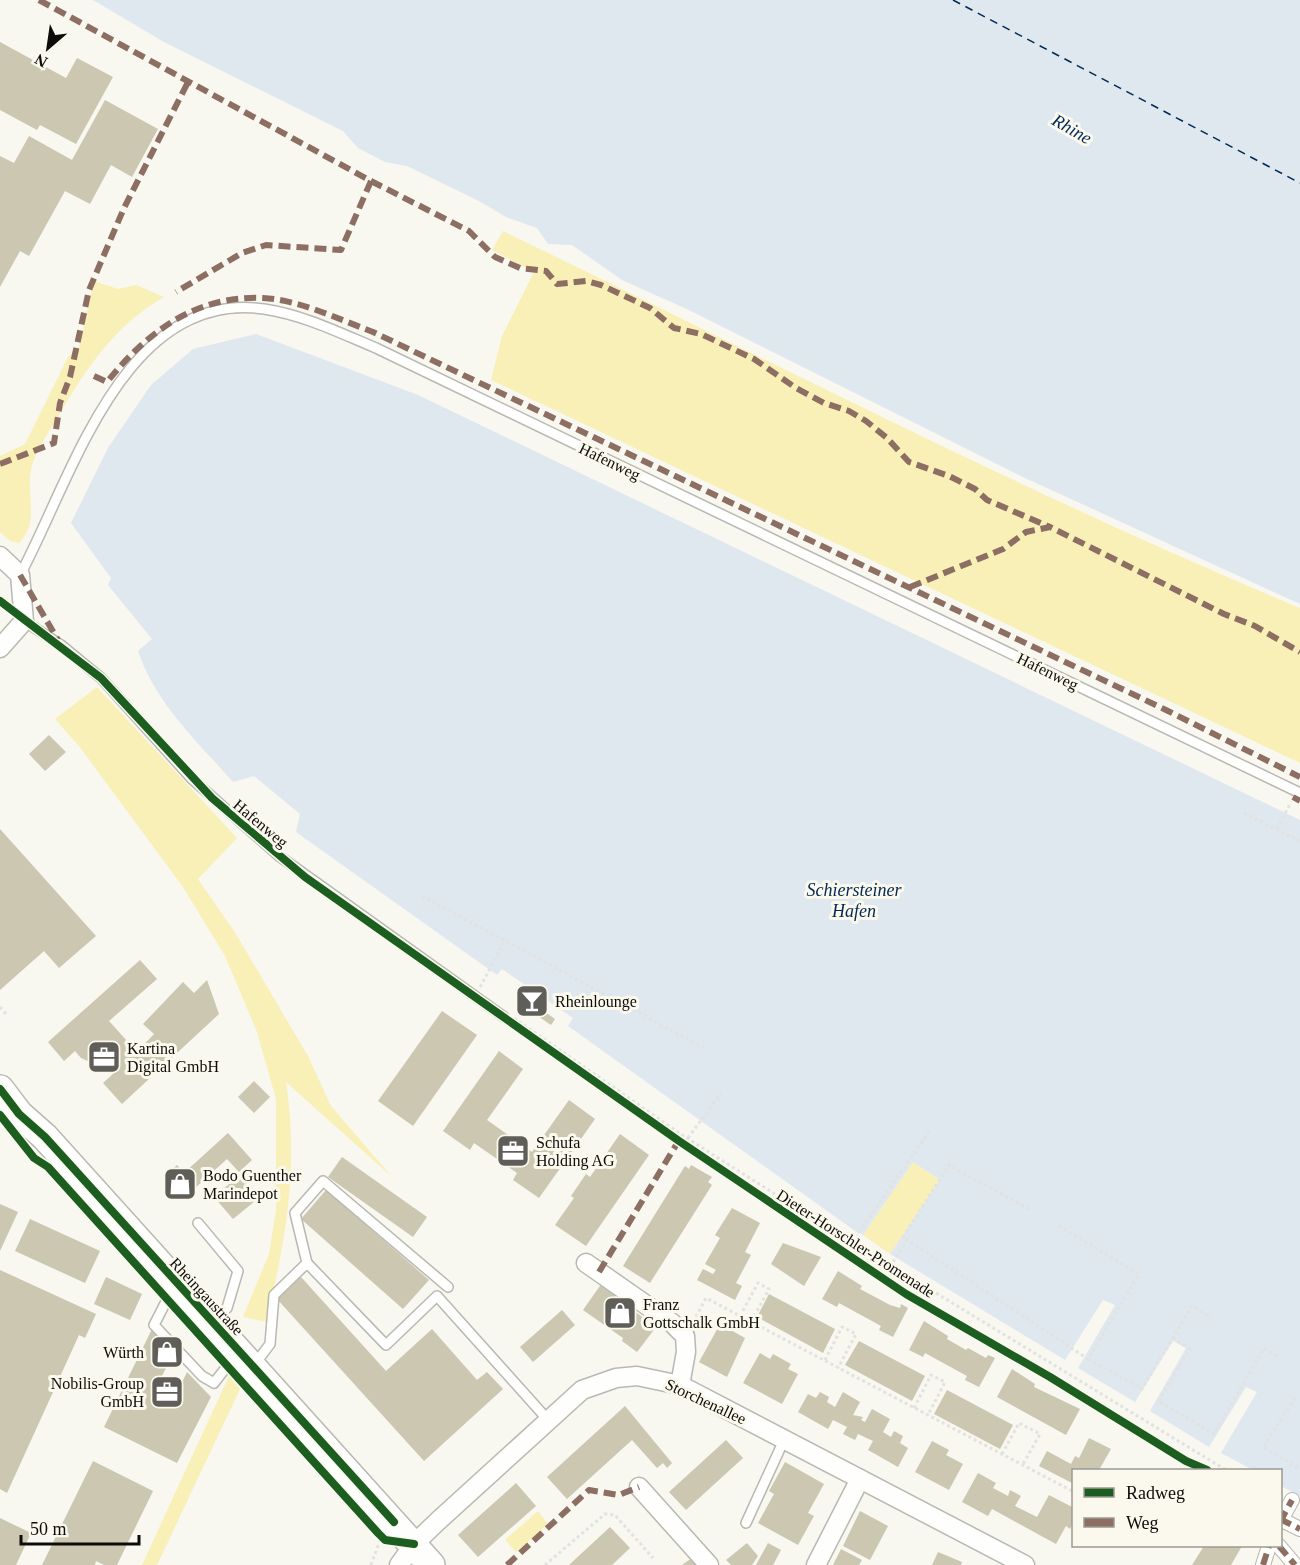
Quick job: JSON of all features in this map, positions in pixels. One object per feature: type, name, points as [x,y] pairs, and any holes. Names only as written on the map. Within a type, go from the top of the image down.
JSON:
[{"type":"main road","name":"Rheingaustraße","points":[[0,1089],[17,1100],[45,1137],[246,1358],[399,1555],[431,1565]]},
{"type":"street","points":[[0,556],[20,574],[24,621],[0,648]]},
{"type":"street","points":[[586,1263],[672,1323],[685,1336],[686,1352],[680,1385]]},
{"type":"street","name":"Storchenallee","points":[[399,1555],[582,1390],[596,1383],[637,1376],[680,1385],[860,1479],[985,1557],[1025,1565]]},
{"type":"street","points":[[816,1565],[860,1479]]},
{"type":"street","points":[[639,1487],[709,1565]]},
{"type":"street","points":[[1282,1518],[1292,1500]]},
{"type":"street","points":[[1282,1520],[1300,1529]]},
{"type":"street","points":[[1263,1565],[1268,1547]]},
{"type":"street","points":[[1281,1547],[1295,1565]]},
{"type":"lane","name":"Hafenweg","points":[[20,574],[85,438],[135,362],[182,324],[221,310],[262,309],[299,316],[376,348],[1297,795]]},
{"type":"lane","name":"Hafenweg","points":[[24,621],[61,645],[101,678],[192,779],[279,856],[504,1017]]},
{"type":"lane","points":[[448,1287],[323,1181],[295,1213],[307,1263],[386,1345],[437,1296],[548,1420]]},
{"type":"lane","points":[[198,1223],[238,1272],[227,1308],[213,1323]]},
{"type":"lane","points":[[176,1282],[154,1325],[201,1376],[214,1383],[246,1358],[270,1344],[274,1295],[307,1263]]},
{"type":"lane","points":[[746,1523],[784,1440]]},
{"type":"path","points":[[1276,829],[1297,795]]},
{"type":"path","points":[[1244,813],[1300,841]]},
{"type":"path","points":[[422,896],[706,1048]]},
{"type":"path","points":[[481,985],[505,941]]},
{"type":"path","points":[[0,1007],[8,1016]]},
{"type":"path","points":[[688,1138],[721,1093]]},
{"type":"path","points":[[852,1242],[929,1132]]},
{"type":"path","points":[[1029,1209],[950,1165],[903,1237],[1088,1359],[1142,1389],[1192,1306],[1211,1318]]},
{"type":"path","points":[[1057,1225],[1139,1274],[1088,1359]]},
{"type":"path","points":[[890,1267],[907,1240]]},
{"type":"path","points":[[740,1316],[758,1283],[769,1289],[751,1322]]},
{"type":"path","points":[[685,1336],[706,1298],[1072,1491]]},
{"type":"path","points":[[824,1361],[842,1327],[856,1334],[838,1368]]},
{"type":"path","points":[[1173,1338],[1190,1349],[1158,1401],[1214,1434],[1264,1348],[1279,1357]]},
{"type":"path","points":[[914,1408],[931,1374],[945,1382],[928,1415]]},
{"type":"path","points":[[1295,1398],[1263,1447],[1300,1469]]},
{"type":"path","points":[[1002,1455],[1019,1424],[1040,1434],[1022,1466]]},
{"type":"path","points":[[545,1565],[605,1514],[615,1515],[653,1558]]},
{"type":"path","points":[[383,1538],[399,1555]]},
{"type":"path","points":[[383,1538],[399,1555]]},
{"type":"path","points":[[371,1565],[383,1538]]},
{"type":"shaded area","points":[[503,231],[998,473],[1199,565],[1300,608],[1300,763],[491,380],[502,336],[534,272],[492,250]]},
{"type":"shaded area","points":[[94,281],[118,289],[136,285],[164,297],[146,308],[115,336],[78,384],[33,463],[30,479],[31,518],[29,527],[19,543],[10,541],[0,532],[0,456],[25,444],[69,355],[78,351]]},
{"type":"shaded area","points":[[97,687],[237,838],[198,879],[236,934],[308,1056],[331,1106],[392,1177],[286,1082],[290,1113],[291,1173],[285,1232],[266,1322],[243,1317],[269,1254],[276,1210],[276,1099],[257,1032],[225,956],[183,887],[79,746],[55,719]]},
{"type":"shaded area","points":[[913,1162],[940,1180],[890,1254],[863,1235]]},
{"type":"shaded area","points":[[229,1376],[240,1389],[157,1565],[142,1565]]},
{"type":"shaded area","points":[[538,1511],[548,1524],[516,1552],[505,1540]]},
{"type":"water","name":"Rhine","points":[[93,0],[1300,0],[1300,604],[1023,477],[689,310],[622,280],[572,245],[548,244],[537,228],[506,217],[479,201],[407,166],[385,162],[358,148],[343,131],[164,42]]},
{"type":"water","name":"Schiersteiner Hafen","points":[[256,334],[418,395],[1300,820],[1300,1496],[1282,1487],[1282,1469],[1251,1469],[1221,1453],[1257,1392],[1246,1387],[1209,1447],[1150,1411],[1186,1348],[1173,1341],[1135,1402],[1078,1368],[1115,1305],[1103,1300],[1065,1360],[890,1254],[940,1180],[913,1162],[863,1235],[858,1233],[568,1026],[573,1018],[502,969],[497,975],[296,832],[300,814],[254,776],[233,782],[179,721],[155,688],[138,651],[152,639],[108,585],[111,578],[71,523],[108,448],[151,385],[193,349]]},
{"type":"building","points":[[0,42],[66,78],[77,58],[113,77],[76,144],[40,125],[37,130],[0,110]]},
{"type":"building","points":[[105,100],[158,129],[132,177],[111,165],[90,204],[65,191],[29,256],[20,251],[0,287],[0,156],[14,163],[29,136],[72,160]]},
{"type":"building","points":[[49,735],[66,752],[45,771],[29,754]]},
{"type":"building","points":[[0,829],[96,936],[59,968],[44,951],[0,990]]},
{"type":"building","points":[[140,960],[157,979],[109,1021],[137,1052],[154,1034],[143,1024],[183,982],[194,993],[207,980],[219,1014],[122,1104],[103,1083],[114,1073],[81,1058],[75,1051],[64,1061],[48,1042]]},
{"type":"building","points":[[520,994],[555,1019],[551,1025],[516,1001]]},
{"type":"building","points":[[442,1011],[477,1035],[413,1126],[378,1101]]},
{"type":"building","points":[[499,1051],[523,1069],[487,1120],[532,1152],[569,1100],[595,1119],[539,1198],[513,1180],[517,1173],[474,1143],[470,1150],[443,1131]]},
{"type":"building","points":[[254,1081],[270,1097],[254,1113],[238,1097]]},
{"type":"building","points":[[228,1133],[252,1160],[239,1172],[227,1159],[185,1197],[166,1175],[177,1165],[184,1173]]},
{"type":"building","points":[[620,1134],[649,1155],[586,1246],[555,1225],[574,1198],[571,1196],[586,1174],[590,1177]]},
{"type":"building","points":[[342,1157],[427,1217],[413,1237],[328,1177]]},
{"type":"building","points":[[691,1165],[712,1177],[708,1182],[712,1185],[650,1283],[623,1266],[685,1166],[689,1169]]},
{"type":"building","points":[[241,1174],[260,1197],[233,1219],[214,1197]]},
{"type":"building","points":[[326,1190],[429,1280],[403,1309],[301,1219]]},
{"type":"building","points":[[0,1204],[18,1212],[0,1251]]},
{"type":"building","points":[[732,1208],[760,1223],[745,1252],[751,1255],[736,1283],[742,1286],[735,1300],[697,1280],[703,1269],[713,1274],[716,1270],[705,1264],[720,1238],[715,1235]]},
{"type":"building","points":[[30,1219],[100,1251],[85,1283],[15,1251]]},
{"type":"building","points":[[783,1243],[821,1257],[804,1286],[771,1264]]},
{"type":"building","points":[[0,1270],[96,1314],[85,1338],[79,1335],[7,1493],[0,1489]]},
{"type":"building","points":[[838,1271],[862,1286],[860,1289],[890,1305],[900,1308],[901,1304],[908,1308],[893,1337],[879,1330],[881,1326],[839,1303],[837,1307],[822,1299]]},
{"type":"building","points":[[106,1277],[142,1294],[130,1320],[94,1304]]},
{"type":"building","points":[[301,1277],[386,1371],[432,1329],[477,1380],[487,1372],[503,1389],[424,1461],[277,1299]]},
{"type":"building","points":[[602,1283],[618,1292],[615,1297],[656,1327],[637,1352],[622,1341],[623,1338],[583,1310]]},
{"type":"building","points":[[769,1294],[835,1329],[823,1353],[757,1317]]},
{"type":"building","points":[[562,1310],[575,1325],[533,1362],[520,1347]]},
{"type":"building","points":[[924,1321],[966,1350],[968,1348],[986,1358],[988,1355],[995,1358],[979,1387],[965,1380],[967,1376],[925,1353],[923,1357],[909,1350]]},
{"type":"building","points":[[720,1324],[745,1338],[727,1377],[699,1362]]},
{"type":"building","points":[[152,1329],[173,1354],[159,1382],[178,1391],[187,1372],[211,1397],[177,1463],[104,1427]]},
{"type":"building","points":[[859,1341],[925,1376],[912,1401],[845,1365]]},
{"type":"building","points":[[760,1353],[770,1359],[773,1354],[791,1364],[788,1369],[798,1374],[782,1404],[743,1383]]},
{"type":"building","points":[[1012,1369],[1035,1384],[1034,1387],[1080,1409],[1066,1435],[997,1397]]},
{"type":"building","points":[[947,1390],[1013,1425],[1000,1449],[934,1414]]},
{"type":"building","points":[[820,1392],[829,1397],[827,1402],[835,1407],[843,1392],[860,1402],[853,1415],[863,1417],[861,1420],[865,1422],[872,1409],[890,1419],[883,1432],[891,1437],[894,1431],[903,1436],[900,1443],[908,1448],[898,1467],[868,1450],[873,1441],[858,1434],[855,1440],[843,1434],[847,1427],[833,1420],[828,1429],[798,1412],[808,1394],[816,1398]]},
{"type":"building","points":[[625,1406],[672,1463],[667,1468],[663,1463],[657,1468],[632,1440],[567,1499],[547,1477]]},
{"type":"building","points":[[1089,1438],[1111,1449],[1100,1469],[1072,1469],[1072,1483],[1039,1466],[1047,1451],[1071,1464],[1075,1456],[1079,1458]]},
{"type":"building","points":[[726,1440],[743,1458],[686,1510],[669,1492]]},
{"type":"building","points":[[932,1441],[949,1450],[946,1455],[963,1464],[949,1490],[915,1472]]},
{"type":"building","points":[[93,1461],[153,1491],[117,1565],[104,1565],[96,1561],[95,1565],[42,1565]]},
{"type":"building","points":[[785,1462],[824,1484],[808,1513],[814,1516],[798,1545],[758,1523],[774,1494],[769,1491]]},
{"type":"building","points":[[978,1473],[996,1483],[993,1488],[1008,1496],[1010,1490],[1021,1496],[1015,1506],[1037,1517],[1049,1495],[1072,1507],[1072,1526],[1070,1529],[1066,1526],[1056,1544],[992,1509],[988,1516],[962,1502]]},
{"type":"building","points":[[516,1483],[536,1506],[478,1557],[458,1535]]},
{"type":"building","points":[[860,1511],[888,1526],[870,1560],[843,1546]]},
{"type":"building","points":[[0,1518],[31,1533],[16,1565],[0,1565]]},
{"type":"building","points":[[610,1527],[630,1548],[612,1565],[569,1565]]},
{"type":"building","points":[[747,1543],[758,1556],[752,1565],[731,1565],[726,1560]]},
{"type":"building","points":[[768,1543],[781,1550],[773,1565],[756,1565]]},
{"type":"building","points":[[1203,1547],[1241,1547],[1231,1565],[1192,1565]]},
{"type":"building","points":[[841,1549],[862,1560],[859,1565],[833,1565]]},
{"type":"building","points":[[938,1552],[962,1562],[961,1565],[932,1565]]},
{"type":"building","points":[[693,1557],[699,1565],[682,1565]]},
{"type":"ferry route","points":[[953,0],[1300,183]]},
{"type":"marked path","points":[[39,0],[371,181],[341,250],[266,245],[242,253],[176,292]]},
{"type":"marked path","points":[[0,464],[54,443],[60,403],[70,377],[89,290],[124,208],[188,82]]},
{"type":"marked path","points":[[371,181],[469,231],[495,257],[520,268],[546,271],[557,284],[586,281],[601,285],[650,308],[674,328],[701,334],[754,359],[796,388],[866,421],[887,438],[909,462],[949,476],[975,489],[987,500],[1050,527]]},
{"type":"marked path","points":[[94,376],[107,382],[122,364],[156,333],[175,320],[216,303],[263,298],[305,306],[373,332],[1166,710],[1300,777]]},
{"type":"marked path","points":[[910,587],[1003,549],[1026,532],[1050,527],[1224,614],[1255,626],[1300,652]]},
{"type":"marked path","points":[[20,575],[58,640]]},
{"type":"marked path","points":[[1293,797],[1300,801]]},
{"type":"marked path","points":[[599,1272],[681,1137]]},
{"type":"marked path","points":[[507,1565],[589,1490],[619,1495],[639,1487]]},
{"type":"marked path","points":[[1282,1518],[1292,1500]]},
{"type":"marked path","points":[[1282,1520],[1300,1529]]},
{"type":"marked path","points":[[1263,1565],[1269,1547]]},
{"type":"marked path","points":[[1280,1547],[1295,1565]]},
{"type":"cycle path","name":"Dieter-Horschler-Promenade","points":[[0,601],[101,678],[212,798],[305,877],[679,1141],[906,1294],[1050,1377],[1186,1461],[1205,1469]]},
{"type":"cycle path","points":[[0,1089],[19,1114],[45,1137],[394,1522]]},
{"type":"cycle path","points":[[0,1115],[34,1158],[48,1167],[378,1533],[385,1540],[414,1544]]},
{"type":"place","name":"Rheinlounge","points":[[532,1001]]},
{"type":"place","name":"Kartina Digital GmbH","points":[[104,1057]]},
{"type":"place","name":"Schufa Holding AG","points":[[513,1151]]},
{"type":"place","name":"Bodo Guenther Marindepot","points":[[180,1184]]},
{"type":"place","name":"Franz Gottschalk GmbH","points":[[620,1313]]},
{"type":"place","name":"Würth","points":[[167,1352]]},
{"type":"place","name":"Nobilis-Group GmbH","points":[[167,1392]]}]
